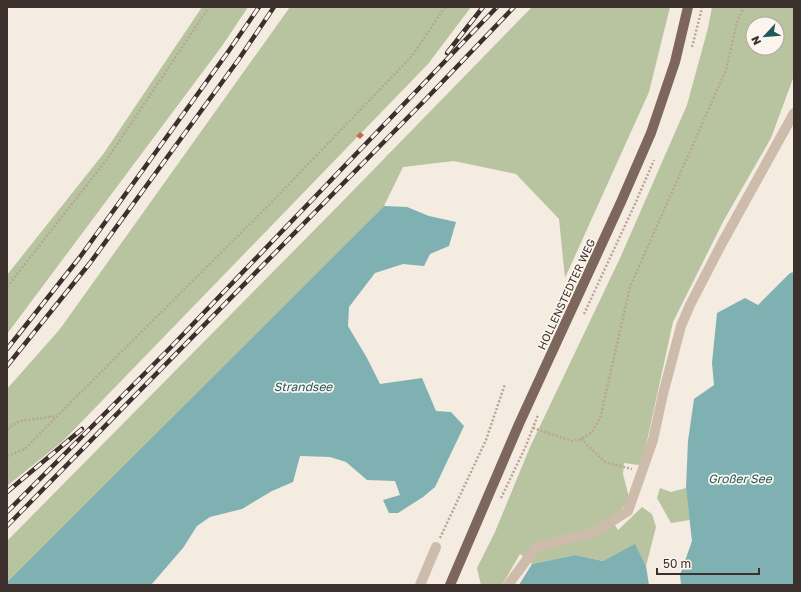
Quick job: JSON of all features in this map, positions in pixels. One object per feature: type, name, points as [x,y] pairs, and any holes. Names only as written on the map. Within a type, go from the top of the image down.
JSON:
[{"type":"main road","name":"HOLLENSTEDTER WEG","points":[[450,585],[519,424],[651,133],[675,62],[688,7]]},
{"type":"lane","points":[[508,585],[536,548],[595,532],[628,511],[653,440],[663,394],[681,326],[721,245],[794,113]]},
{"type":"lane","points":[[420,585],[436,547]]},
{"type":"path","points":[[7,287],[108,158],[209,7]]},
{"type":"path","points":[[7,456],[25,448],[267,207],[412,56],[445,7]]},
{"type":"path","points":[[532,428],[572,440],[581,439],[592,433],[600,419],[630,288],[726,70],[738,22],[744,7]]},
{"type":"path","points":[[436,547],[486,440],[505,384]]},
{"type":"path","points":[[7,429],[20,421],[57,416]]},
{"type":"path","points":[[581,439],[605,462],[642,472]]},
{"type":"green space","points":[[202,7],[248,7],[222,46],[7,334],[7,275],[104,153]]},
{"type":"green space","points":[[290,7],[471,7],[428,64],[63,441],[7,486],[7,389],[60,329]]},
{"type":"green space","points":[[532,7],[670,7],[649,92],[565,278],[559,219],[516,174],[454,161],[403,167],[384,206],[7,582],[7,541]]},
{"type":"green space","points":[[712,7],[794,7],[794,76],[771,138],[724,220],[673,322],[642,464],[638,465],[624,463],[623,474],[630,501],[611,519],[618,530],[642,507],[652,514],[656,527],[646,566],[635,545],[603,561],[575,555],[532,564],[520,554],[502,585],[481,585],[477,568],[495,532],[530,447],[621,256],[687,105],[708,28]]},
{"type":"green space","points":[[660,488],[671,492],[686,488],[690,520],[671,523],[657,498]]},
{"type":"water","name":"Strandsee","points":[[384,206],[407,207],[429,216],[456,222],[449,246],[430,254],[424,266],[403,264],[375,273],[349,307],[348,326],[380,384],[422,378],[436,411],[451,412],[464,426],[435,487],[423,497],[398,513],[389,513],[383,500],[400,495],[395,481],[367,480],[346,462],[330,457],[300,456],[293,482],[272,491],[242,509],[210,517],[197,526],[183,548],[151,585],[7,585],[7,582]]},
{"type":"water","name":"Großer See","points":[[794,272],[794,585],[681,585],[680,575],[692,541],[686,488],[688,441],[694,399],[714,385],[712,363],[717,313],[745,298],[758,305],[790,273]]},
{"type":"water","points":[[635,544],[646,566],[649,585],[519,585],[532,564],[575,555],[603,561]]},
{"type":"building","points":[[360,132],[364,135],[360,139],[356,136]]},
{"type":"railway","points":[[7,349],[80,257],[259,7]]},
{"type":"railway","points":[[7,366],[90,263],[239,59],[274,7]]},
{"type":"railway","points":[[447,53],[483,7]]},
{"type":"railway","points":[[7,512],[171,347],[497,7]]},
{"type":"railway","points":[[7,526],[426,99],[514,7]]},
{"type":"railway","points":[[7,492],[82,429]]}]
